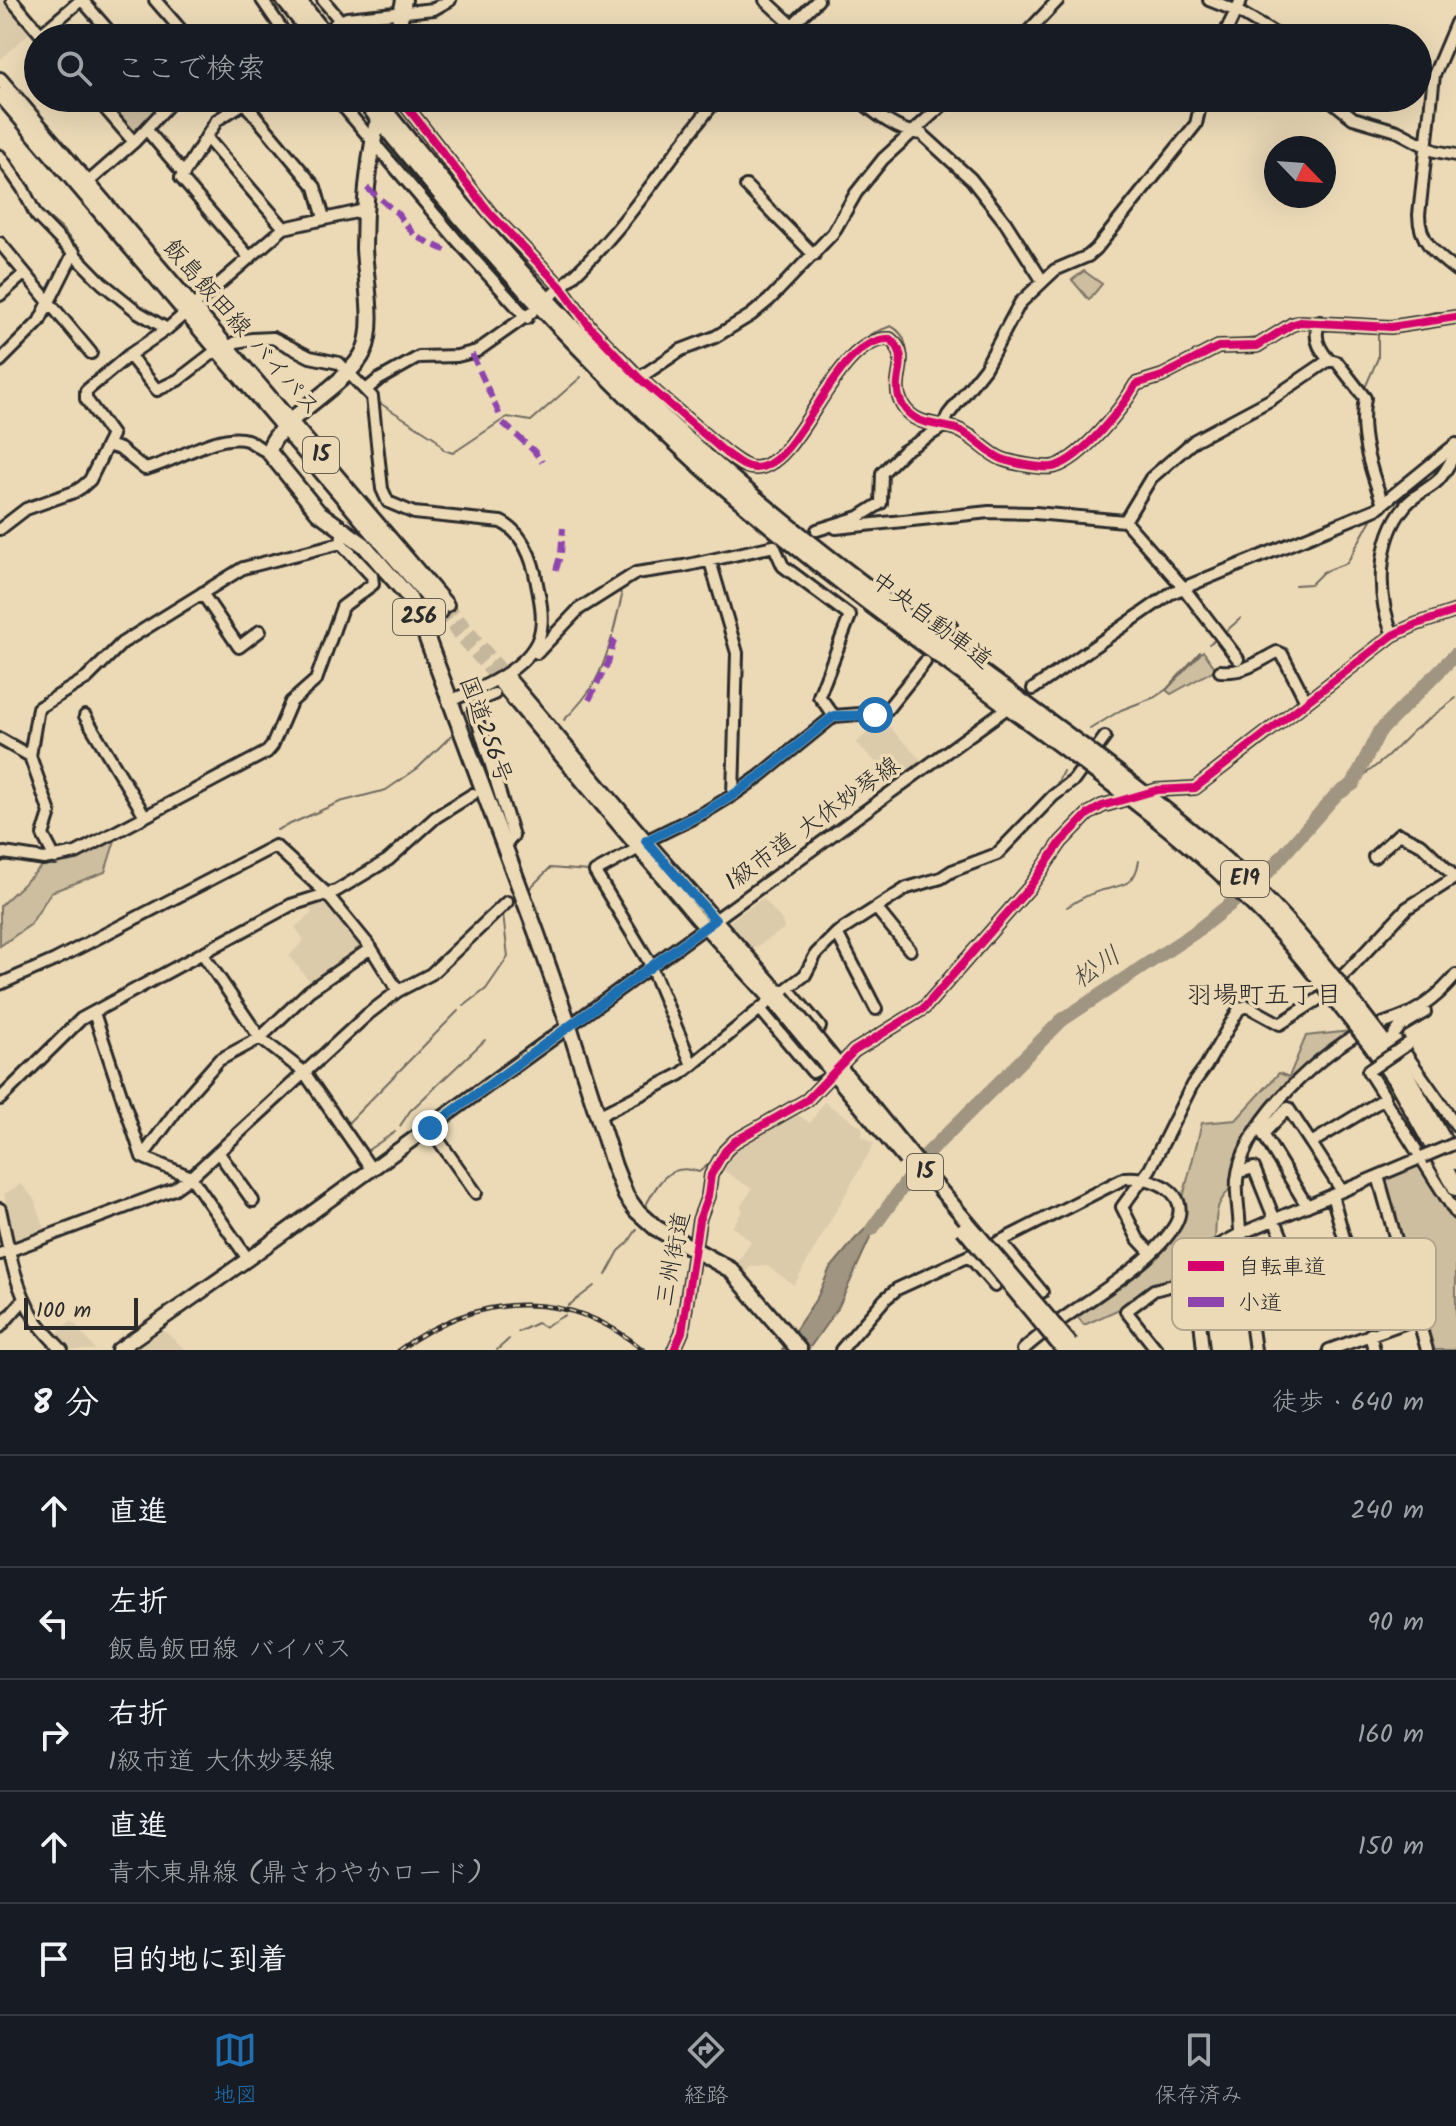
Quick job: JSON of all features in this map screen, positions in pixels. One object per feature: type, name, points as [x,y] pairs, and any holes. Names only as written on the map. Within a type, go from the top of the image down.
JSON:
[{"type":"highway","points":[[284,0],[304,24]]},
{"type":"highway","points":[[298,0],[317,24]]},
{"type":"highway","name":"中央自動車道","points":[[373,112],[454,211],[533,300],[604,374],[692,458],[847,587],[1166,810],[1248,882],[1311,949],[1377,1043],[1407,1076],[1456,1162]]},
{"type":"highway","name":"中央自動車道","points":[[387,112],[452,191],[573,326],[711,460],[843,569],[1078,751]]},
{"type":"highway","points":[[269,452],[272,440],[349,372],[363,355],[369,335],[365,210],[376,126]]},
{"type":"highway","name":"国道256号","points":[[269,452],[342,536],[364,545],[408,596],[419,617],[569,1026],[619,1182],[631,1204],[656,1228],[731,1270],[799,1350]]},
{"type":"highway","name":"中央自動車道","points":[[1377,1043],[1456,1188]]},
{"type":"main road","name":"飯島飯田線 バイパス","points":[[0,79],[5,100],[84,186],[443,609]]},
{"type":"main road","name":"飯島飯田線 バイパス","points":[[189,310],[229,347],[288,425]]},
{"type":"main road","name":"15","points":[[505,682],[710,924],[779,997],[1070,1348]]},
{"type":"main road","points":[[118,1350],[569,1026]]},
{"type":"street","points":[[12,0],[33,24]]},
{"type":"street","points":[[56,24],[82,0],[103,24]]},
{"type":"street","points":[[155,0],[176,24]]},
{"type":"street","points":[[262,0],[278,24]]},
{"type":"street","points":[[323,0],[338,23],[347,18],[403,6],[434,9],[450,0]]},
{"type":"street","points":[[765,0],[793,24],[818,0]]},
{"type":"street","points":[[1035,24],[1058,0]]},
{"type":"street","points":[[1209,0],[1239,5],[1264,24]]},
{"type":"street","points":[[1230,24],[1239,5]]},
{"type":"street","points":[[1432,90],[1434,75],[1456,23]]},
{"type":"street","points":[[108,112],[134,142]]},
{"type":"street","points":[[84,186],[134,142],[161,112]]},
{"type":"street","points":[[230,112],[217,120],[181,178],[249,257]]},
{"type":"street","points":[[252,112],[315,187],[324,218]]},
{"type":"street","points":[[348,112],[529,315],[472,354],[419,357],[366,390]]},
{"type":"street","points":[[411,112],[490,213],[590,327],[639,378],[740,464],[752,468],[765,467],[790,444],[850,360],[877,339],[890,339],[901,354],[903,361],[896,388],[904,409],[918,421],[956,429],[972,437],[989,453],[1006,461],[1057,466],[1088,442],[1122,408],[1136,384],[1162,376],[1218,347],[1257,346],[1300,322],[1391,327],[1456,317]]},
{"type":"street","points":[[557,290],[611,238],[660,178],[707,112]]},
{"type":"street","points":[[874,112],[913,133],[922,134],[971,179],[1005,222],[1042,280]]},
{"type":"street","points":[[639,378],[681,350],[715,337],[751,315],[814,255],[843,219],[868,177],[883,159],[935,112]]},
{"type":"street","points":[[1199,112],[1196,124],[1096,249],[1088,256],[1055,270],[1020,303],[985,368],[948,415],[943,427],[904,451],[882,473],[881,503],[859,517],[817,530],[989,512],[1125,521],[1183,587],[1238,659]]},
{"type":"street","points":[[1346,112],[1353,118],[1397,131],[1435,151],[1456,155]]},
{"type":"street","points":[[1429,112],[1419,215],[1421,230],[1433,251],[1456,270]]},
{"type":"street","points":[[146,129],[184,174]]},
{"type":"street","points":[[206,137],[284,228]]},
{"type":"street","points":[[0,156],[23,189],[36,215],[102,283],[138,312],[167,329]]},
{"type":"street","points":[[746,186],[814,255]]},
{"type":"street","points":[[0,529],[26,509],[74,492],[90,480],[112,435],[86,399],[86,391],[129,355],[167,329],[284,228],[365,210]]},
{"type":"street","points":[[0,243],[91,353]]},
{"type":"street","points":[[0,361],[39,322],[74,252]]},
{"type":"street","points":[[0,295],[24,274]]},
{"type":"street","points":[[1320,322],[1316,337],[1319,346],[1329,360],[1337,362],[1365,398],[1363,421],[1371,471],[1383,504]]},
{"type":"street","points":[[229,347],[236,342],[273,338],[310,357],[339,363],[372,397],[382,489],[388,502],[414,513],[495,521],[507,525],[526,547],[532,559],[540,596],[541,633],[536,644],[499,680],[451,700]]},
{"type":"street","points":[[129,355],[157,390],[178,380],[213,353]]},
{"type":"street","points":[[1125,521],[1151,478],[1195,440],[1259,407],[1329,360]]},
{"type":"street","points":[[107,445],[120,449],[145,469],[223,441],[247,440],[269,452]]},
{"type":"street","points":[[1033,689],[1183,587],[1351,520],[1383,504],[1456,444]]},
{"type":"street","points":[[1393,635],[1383,603],[1382,582],[1383,562],[1393,525],[1408,503],[1437,481],[1456,453]]},
{"type":"street","points":[[0,855],[55,858],[88,848],[267,752],[291,702],[316,680],[342,607],[371,587],[375,580],[342,536],[243,568],[122,643],[87,678],[38,708],[30,756],[50,813],[43,835],[55,858]]},
{"type":"street","points":[[504,845],[513,836],[474,710],[480,700],[505,682],[579,609],[636,573],[710,561],[774,546],[783,566],[850,616],[819,696],[834,716]]},
{"type":"street","points":[[710,561],[737,653],[733,795]]},
{"type":"street","points":[[202,593],[239,647],[260,631]]},
{"type":"street","points":[[760,1009],[813,1072],[840,1056],[846,1058],[924,1008],[1029,888],[1061,842],[1088,814],[1102,806],[1157,790],[1195,788],[1393,635],[1456,611]]},
{"type":"street","points":[[1220,671],[1237,673],[1277,652],[1282,654],[1306,701]]},
{"type":"street","points":[[692,1065],[651,966],[595,872],[733,795],[834,716],[885,712],[925,662]]},
{"type":"street","name":"1級市道 大休妙琴線","points":[[569,1026],[1003,711]]},
{"type":"street","points":[[85,716],[145,816]]},
{"type":"street","points":[[598,1116],[668,1082],[692,1065],[805,975],[816,954],[837,933],[907,888],[941,878],[997,854],[1053,796],[1074,780],[1105,737]]},
{"type":"street","points":[[0,739],[30,756]]},
{"type":"street","points":[[0,1099],[81,1019],[291,905],[336,891],[388,860],[436,817],[473,794]]},
{"type":"street","points":[[1151,1253],[1138,1239],[1122,1207],[1150,1169],[1192,1085],[1239,1009],[1247,1006],[1280,1024],[1325,995],[1407,908],[1456,878],[1422,845],[1399,834],[1374,857]]},
{"type":"street","points":[[0,984],[68,954],[275,846],[326,893],[371,948],[398,991]]},
{"type":"street","points":[[4,1251],[174,1189],[191,1177],[368,1014],[398,991],[431,974],[507,902]]},
{"type":"street","points":[[876,908],[910,950]]},
{"type":"street","points":[[837,933],[876,1009]]},
{"type":"street","points":[[142,1157],[188,1095],[219,1060],[260,1038],[309,991],[371,948]]},
{"type":"street","points":[[202,953],[260,1038],[304,1072],[372,1170]]},
{"type":"street","points":[[1241,1238],[1239,1172],[1264,1121],[1317,1062],[1355,1035],[1414,1011],[1437,996],[1456,975]]},
{"type":"street","points":[[1456,983],[1436,1004],[1400,1027],[1393,1036],[1456,1125]]},
{"type":"street","points":[[779,997],[820,1027]]},
{"type":"street","points":[[94,1013],[142,1157],[191,1177],[248,1259]]},
{"type":"street","points":[[1409,1043],[1368,1071],[1456,1213]]},
{"type":"street","name":"三州街道","points":[[674,1350],[682,1332],[699,1220],[708,1196],[711,1175],[725,1151],[735,1141],[807,1100],[846,1058]]},
{"type":"street","points":[[1311,1143],[1384,1099]]},
{"type":"street","points":[[1307,1206],[1263,1134],[1288,1108],[1311,1143],[1337,1193],[1347,1238]]},
{"type":"street","points":[[430,1128],[476,1193]]},
{"type":"street","points":[[1233,1238],[1456,1143]]},
{"type":"street","points":[[218,1152],[253,1201]]},
{"type":"street","points":[[1239,1172],[1254,1168],[1283,1238]]},
{"type":"street","points":[[1378,1176],[1395,1238]]},
{"type":"street","points":[[841,1350],[897,1289],[1125,1178],[1152,1179],[1170,1190],[1177,1199],[1179,1213],[1172,1229],[1151,1253],[1023,1350]]},
{"type":"street","points":[[0,1209],[4,1251],[33,1316],[62,1350]]},
{"type":"street","points":[[1000,1241],[1042,1292]]},
{"type":"street","points":[[969,1256],[995,1286]]},
{"type":"street","points":[[1157,1350],[1126,1311],[1154,1290],[1172,1285]]},
{"type":"street","points":[[0,1327],[21,1303]]},
{"type":"street","points":[[1201,1330],[1203,1350]]},
{"type":"street","points":[[1252,1330],[1255,1350]]},
{"type":"street","points":[[1329,1350],[1382,1330]]},
{"type":"street","points":[[1421,1330],[1427,1350]]},
{"type":"street","points":[[1370,1334],[1374,1350]]},
{"type":"shaded area","points":[[0,0],[8,0],[28,24],[24,24],[24,38],[0,60]]},
{"type":"shaded area","points":[[113,112],[157,112],[134,135]]},
{"type":"shaded area","points":[[1084,271],[1102,284],[1089,300],[1072,280]]},
{"type":"shaded area","points":[[1203,651],[1216,669],[1171,694],[1166,690]]},
{"type":"shaded area","points":[[882,719],[925,764],[897,783],[856,743]]},
{"type":"shaded area","points":[[116,837],[105,872],[51,892],[30,925],[0,946],[0,906],[42,866],[86,852]]},
{"type":"shaded area","points":[[326,895],[367,947],[312,984],[289,956],[304,940],[295,927],[312,913],[305,903]]},
{"type":"shaded area","points":[[763,898],[782,920],[784,929],[752,950],[730,926],[731,920]]},
{"type":"shaded area","points":[[1351,1031],[1292,1080],[1263,1117],[1219,1205],[1215,1238],[1172,1238],[1172,1280],[1153,1286],[1124,1307],[1084,1325],[1076,1315],[1170,1240],[1184,1217],[1183,1197],[1202,1123],[1236,1120],[1279,1073],[1289,1077],[1306,1036]]},
{"type":"shaded area","points":[[824,1102],[861,1126],[862,1136],[874,1144],[794,1285],[767,1266],[750,1267],[744,1277],[734,1268],[751,1241],[732,1227],[752,1189],[718,1167],[735,1145],[795,1113],[810,1123]]},
{"type":"shaded area","points":[[1418,1163],[1440,1193],[1456,1224],[1456,1350],[1431,1350],[1425,1330],[1436,1330],[1436,1238],[1400,1238],[1383,1179]]},
{"type":"shaded area","points":[[21,1184],[35,1200],[46,1232],[15,1242],[4,1194]]},
{"type":"shaded area","points":[[881,1214],[839,1306],[808,1350],[782,1350],[818,1296],[829,1270]]},
{"type":"shaded area","points":[[73,1322],[96,1350],[71,1350],[56,1334]]},
{"type":"shaded area","points":[[163,1330],[186,1350],[134,1350]]},
{"type":"waterway","points":[[0,148],[29,185],[39,209],[61,228],[104,278]]},
{"type":"waterway","points":[[1402,320],[1435,312],[1456,312]]},
{"type":"waterway","points":[[1268,333],[1290,317],[1368,321]]},
{"type":"waterway","points":[[852,351],[871,334],[891,326],[901,335],[906,347],[904,374]]},
{"type":"waterway","points":[[277,334],[300,346]]},
{"type":"waterway","points":[[1364,390],[1378,358],[1378,334]]},
{"type":"waterway","points":[[1218,343],[1263,337]]},
{"type":"waterway","points":[[616,344],[639,367]]},
{"type":"waterway","points":[[378,402],[435,438],[444,450],[453,453],[507,417],[531,421],[581,377]]},
{"type":"waterway","points":[[650,379],[673,401]]},
{"type":"waterway","points":[[749,462],[760,460],[778,448],[814,400]]},
{"type":"waterway","points":[[1061,458],[1099,426]]},
{"type":"waterway","points":[[963,427],[975,431],[996,450]]},
{"type":"waterway","points":[[726,447],[743,459]]},
{"type":"waterway","points":[[1013,457],[1027,459]]},
{"type":"waterway","points":[[1041,461],[1055,460]]},
{"type":"waterway","points":[[1295,585],[1311,584],[1323,572],[1347,563],[1373,516]]},
{"type":"waterway","points":[[613,633],[622,596],[619,590]]},
{"type":"waterway","points":[[1224,633],[1241,618]]},
{"type":"waterway","points":[[564,720],[594,683],[612,637]]},
{"type":"waterway","points":[[1209,644],[1215,640]]},
{"type":"waterway","points":[[1090,729],[1121,710],[1167,689],[1200,652]]},
{"type":"waterway","name":"松川","points":[[872,1229],[925,1156],[1062,1020],[1194,933],[1263,878],[1335,796],[1353,784],[1379,732],[1456,654]]},
{"type":"waterway","points":[[1353,784],[1456,698]]},
{"type":"waterway","points":[[277,830],[340,802],[386,790],[418,768],[454,733]]},
{"type":"waterway","points":[[1204,788],[1233,765]]},
{"type":"waterway","points":[[1055,788],[1063,771]]},
{"type":"waterway","points":[[1067,907],[1093,893],[1127,883],[1135,875],[1139,861]]},
{"type":"waterway","points":[[528,890],[550,868],[589,871]]},
{"type":"waterway","points":[[464,1006],[486,989],[508,957],[503,914],[512,905]]},
{"type":"waterway","points":[[347,1124],[458,1011]]},
{"type":"waterway","points":[[400,1126],[410,1111],[485,1040]]},
{"type":"waterway","points":[[368,1150],[395,1132]]},
{"type":"waterway","points":[[645,1207],[659,1183],[672,1172],[689,1169],[699,1172],[714,1160]]},
{"type":"waterway","points":[[606,1275],[619,1251],[637,1229]]},
{"type":"waterway","points":[[568,1306],[594,1286]]},
{"type":"waterway","points":[[518,1332],[537,1323],[544,1327],[565,1315]]},
{"type":"waterway","points":[[497,1350],[509,1339]]},
{"type":"tunnel","points":[[447,605],[508,678]]},
{"type":"tunnel","points":[[440,612],[501,684]]},
{"type":"railway","points":[[399,1350],[428,1331],[459,1317],[521,1305],[553,1307],[584,1315],[614,1329],[643,1350]]},
{"type":"marked path","points":[[367,188],[397,213],[415,236],[449,252]]},
{"type":"marked path","points":[[472,354],[501,418]]},
{"type":"marked path","points":[[503,423],[542,462]]},
{"type":"marked path","points":[[556,570],[563,528]]},
{"type":"marked path","points":[[589,700],[608,663],[615,636]]},
{"type":"cycle path","points":[[411,112],[490,213],[561,287],[590,327],[639,378],[727,454],[751,468],[772,462],[788,447],[851,358],[870,344],[890,339],[900,354],[899,396],[903,406],[914,417],[962,432],[1002,459],[1029,466],[1051,467],[1067,461],[1089,443],[1112,419],[1136,384],[1162,376],[1218,347],[1257,346],[1300,322],[1391,327],[1456,317]]},
{"type":"cycle path","points":[[674,1350],[682,1332],[699,1220],[708,1196],[711,1175],[725,1151],[735,1141],[807,1100],[854,1051],[924,1008],[1029,888],[1061,842],[1088,814],[1102,806],[1157,790],[1195,788],[1393,635],[1456,611]]},
{"type":"district","name":"羽場町五丁目","points":[[1264,996]]},
{"type":"route","points":[[430,1128],[715,920],[646,841],[733,795],[834,716],[875,715]]}]
